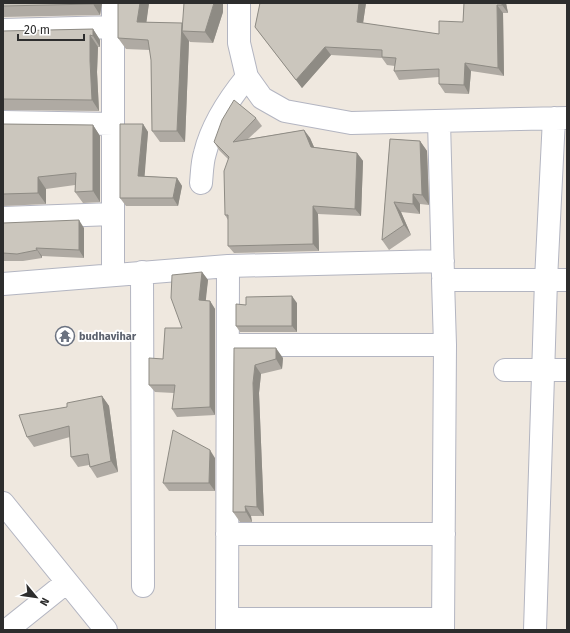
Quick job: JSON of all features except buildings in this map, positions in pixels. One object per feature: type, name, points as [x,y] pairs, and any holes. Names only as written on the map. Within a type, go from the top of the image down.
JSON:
[{"type":"street","points":[[113,3],[113,275]]},
{"type":"street","points":[[239,3],[239,42],[247,77],[262,98],[285,111],[351,123],[560,118],[557,280],[543,369],[535,630]]},
{"type":"street","points":[[3,30],[113,27]]},
{"type":"street","points":[[201,184],[204,153],[214,128],[229,99],[247,77]]},
{"type":"street","points":[[228,266],[227,625],[443,625],[445,345],[439,121]]},
{"type":"street","points":[[3,122],[113,124]]},
{"type":"street","points":[[3,218],[113,214]]},
{"type":"street","points":[[3,284],[228,266],[443,270],[557,280]]},
{"type":"street","points":[[142,272],[143,586]]},
{"type":"street","points":[[228,345],[445,345]]},
{"type":"street","points":[[505,370],[567,370]]},
{"type":"street","points":[[3,504],[106,630]]},
{"type":"street","points":[[227,534],[444,534]]},
{"type":"street","points":[[3,625],[7,630],[67,582]]},
{"type":"place","name":"budhavihar","points":[[65,336]]}]
